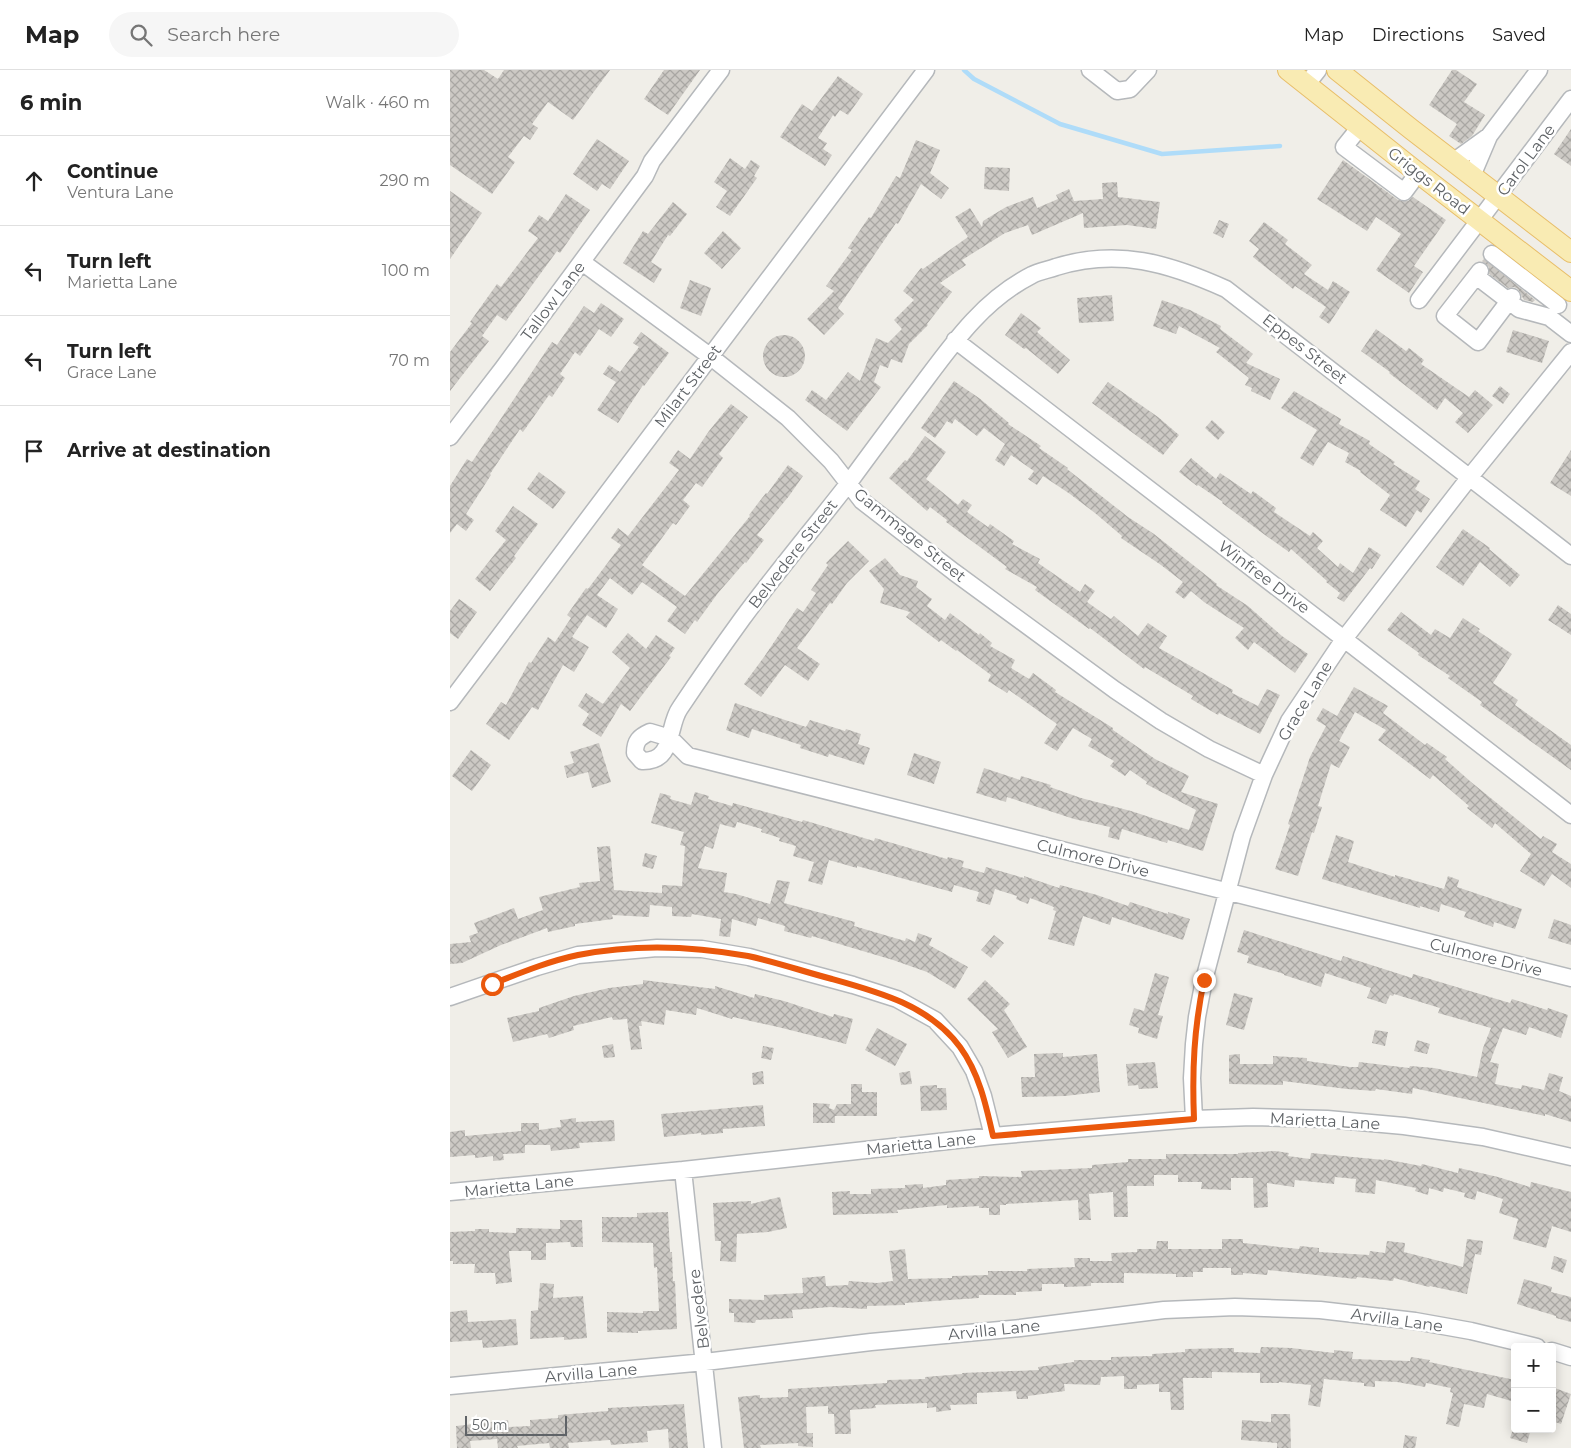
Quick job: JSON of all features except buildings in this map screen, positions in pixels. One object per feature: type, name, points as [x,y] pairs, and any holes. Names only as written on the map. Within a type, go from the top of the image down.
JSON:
[{"type":"main road","name":"Griggs Road","points":[[1288,70],[1312,77],[1360,128],[1480,220],[1488,260],[1521,286],[1562,301]]},
{"type":"main road","name":"Griggs Road","points":[[1337,70],[1571,252]]},
{"type":"street","name":"Tallow Lane","points":[[450,437],[646,176],[652,161],[721,70]]},
{"type":"street","points":[[1090,70],[1117,91],[1130,88],[1148,70]]},
{"type":"street","points":[[1472,176],[1489,136],[1539,70]]},
{"type":"street","name":"Milart Street","points":[[450,702],[923,74]]},
{"type":"street","name":"Carol Lane","points":[[1419,300],[1571,99]]},
{"type":"street","points":[[1453,162],[1489,136]]},
{"type":"street","name":"Eppes Street","points":[[1001,294],[1033,274],[1078,260],[1114,258],[1150,261],[1197,276],[1226,289],[1571,556]]},
{"type":"street","points":[[1488,260],[1521,286],[1478,342],[1444,316],[1488,260]]},
{"type":"street","name":"Gammage Street","points":[[582,262],[711,357],[788,418],[831,461],[862,501],[954,572],[1115,690],[1161,721],[1264,776]]},
{"type":"street","points":[[1521,286],[1519,309],[1562,301],[1571,334]]},
{"type":"street","name":"Belvedere Street","points":[[670,738],[677,712],[743,618],[848,484],[955,340],[976,316],[1001,294]]},
{"type":"street","name":"Winfree Drive","points":[[955,340],[1344,638],[1571,815]]},
{"type":"street","name":"Grace Lane","points":[[1194,1119],[1192,1078],[1197,1017],[1204,980],[1242,836],[1264,776],[1289,721],[1344,638],[1469,478],[1571,352]]},
{"type":"street","points":[[635,753],[642,760],[652,761],[662,754],[670,738]]},
{"type":"street","name":"Culmore Drive","points":[[670,738],[688,756],[1571,978]]},
{"type":"street","points":[[450,997],[578,955],[657,948],[702,950],[749,957],[897,999],[935,1020],[960,1047],[974,1072],[984,1096],[993,1136]]},
{"type":"street","name":"Marietta Lane","points":[[450,1192],[683,1170],[993,1136],[1194,1119],[1262,1117],[1327,1119],[1404,1126],[1483,1137],[1571,1156]]},
{"type":"street","name":"Belvedere","points":[[683,1170],[713,1448]]},
{"type":"street","name":"Arvilla Lane","points":[[450,1386],[705,1362],[871,1342],[1020,1328],[1164,1310],[1235,1307],[1320,1310],[1415,1321],[1521,1343]]},
{"type":"street","points":[[1556,1352],[1571,1357]]},
{"type":"waterway","points":[[964,70],[974,79],[1060,124],[1162,154],[1280,146]]},
{"type":"route","points":[[492,984],[537,967],[578,955],[657,948],[702,950],[749,957],[853,985],[897,999],[935,1020],[960,1047],[974,1072],[984,1096],[993,1136],[1194,1119],[1192,1078],[1194,1044],[1204,980]]}]
